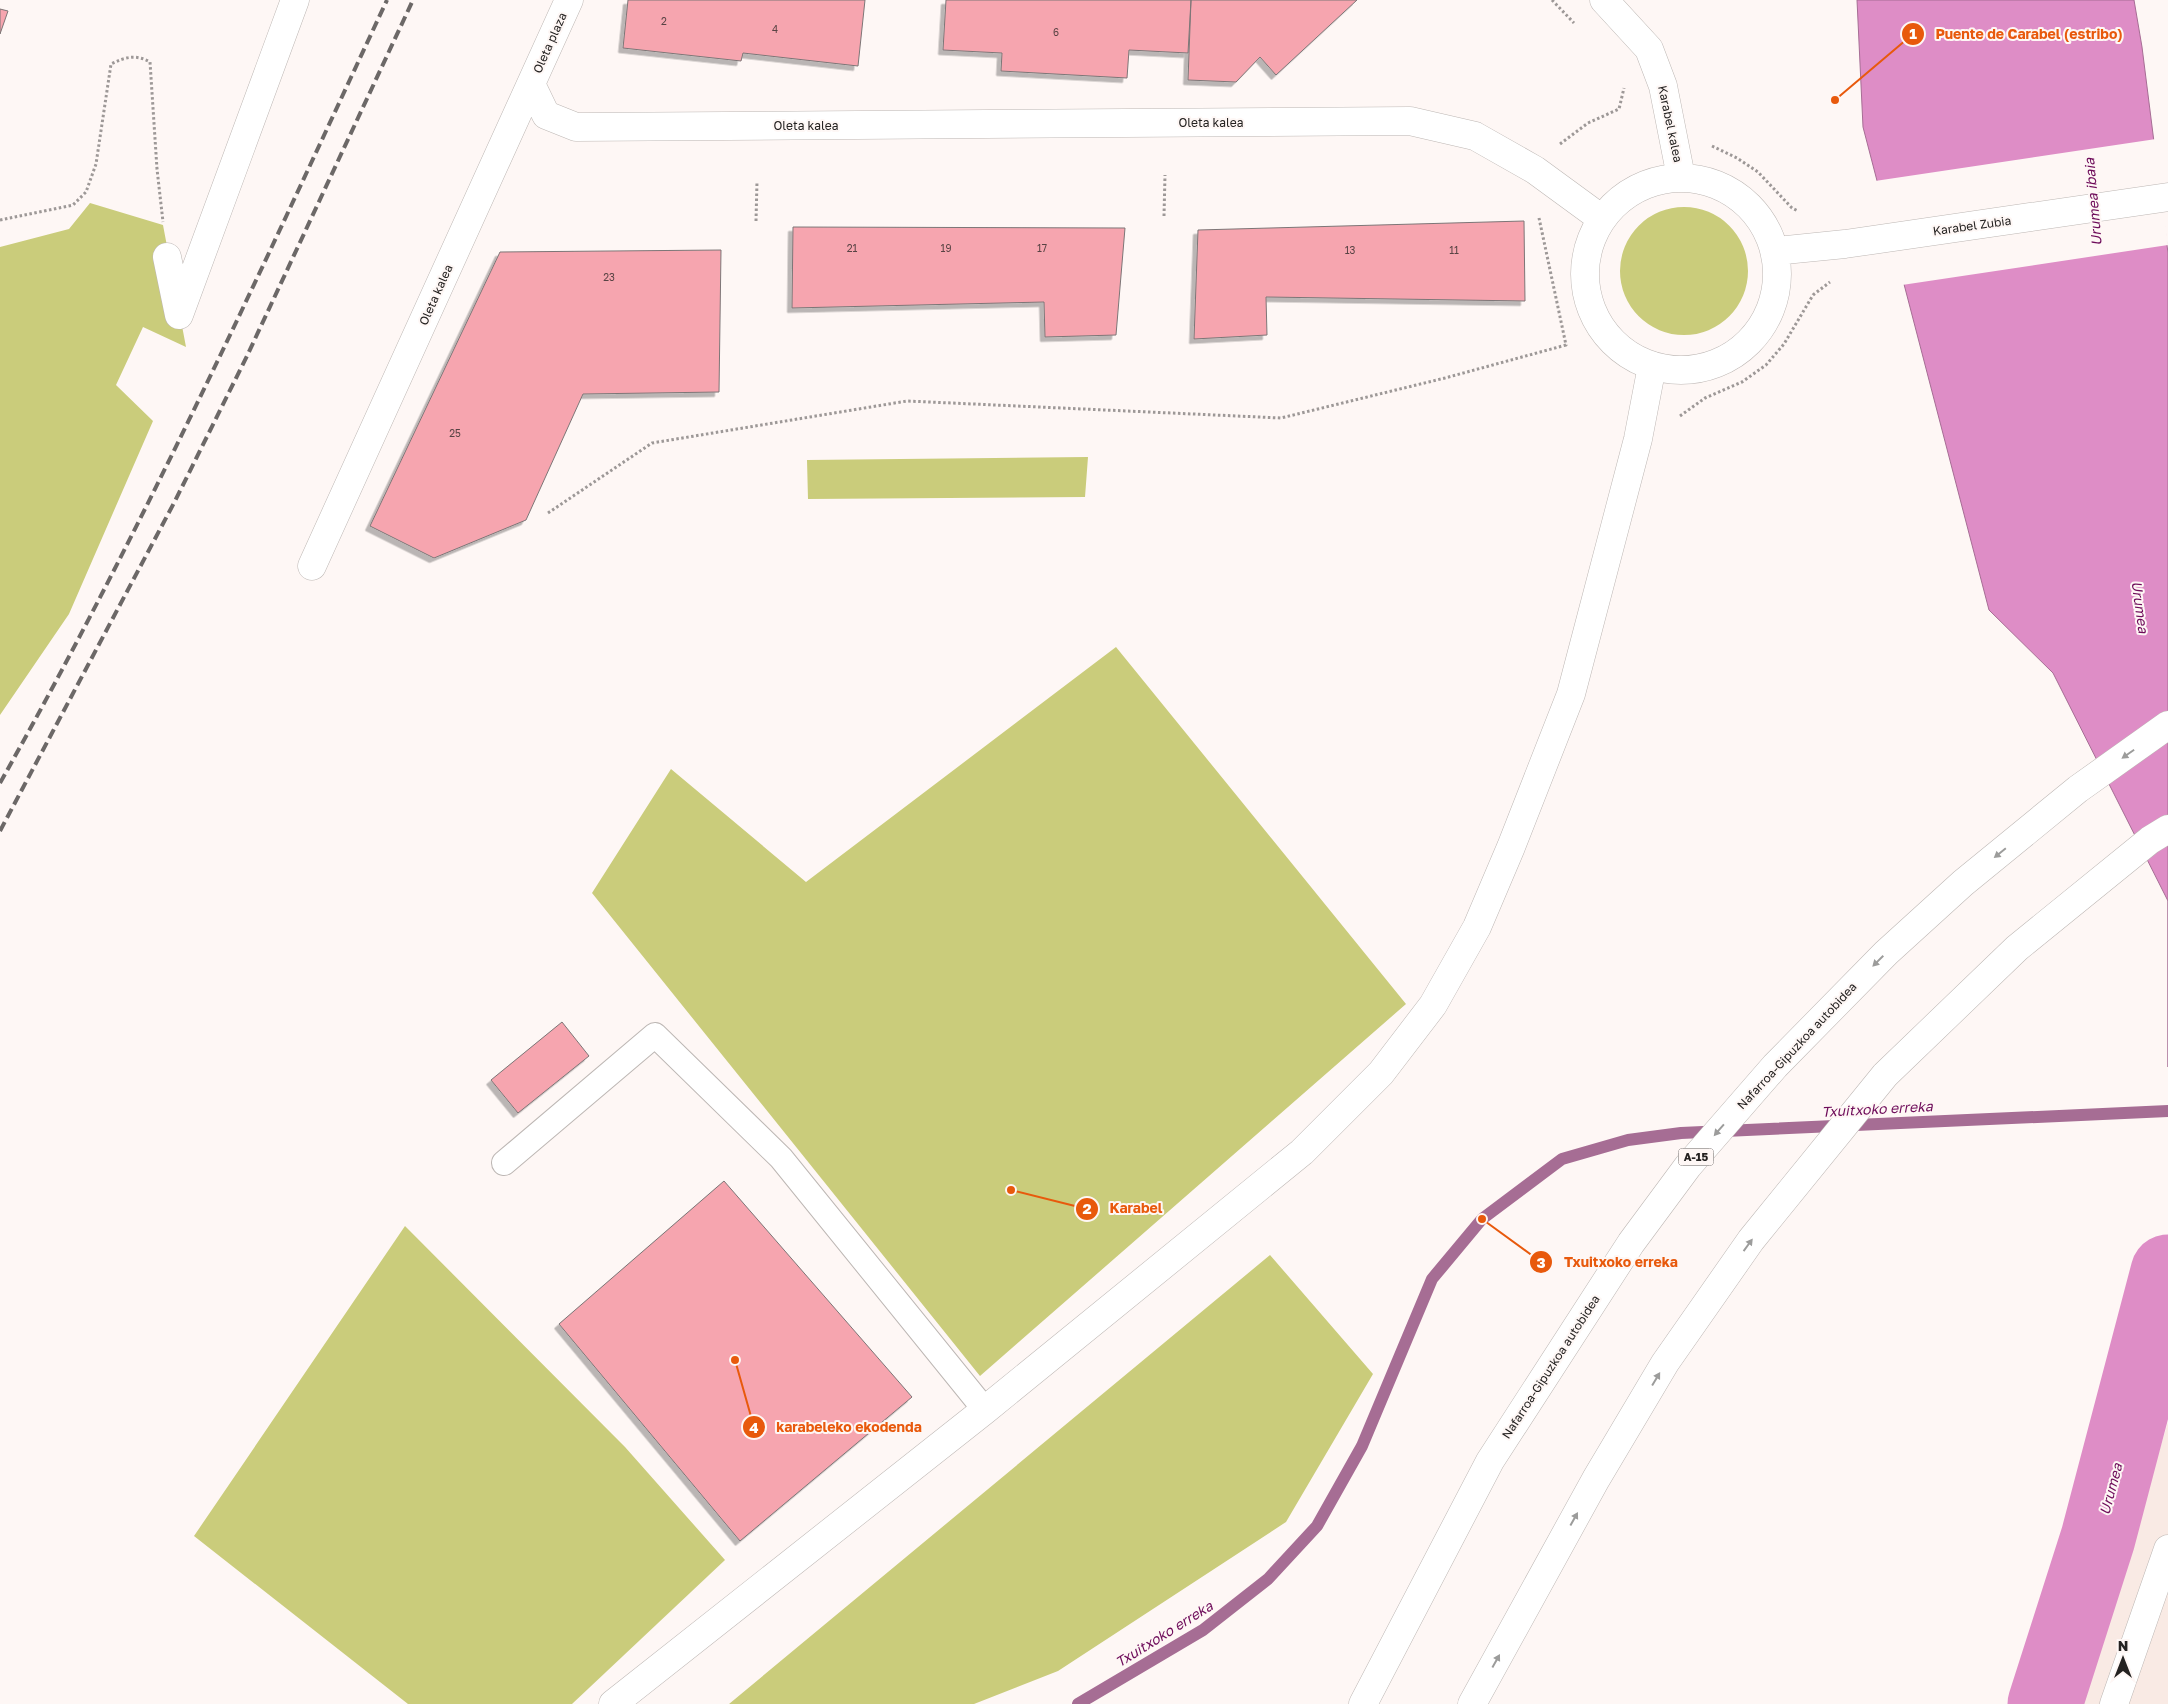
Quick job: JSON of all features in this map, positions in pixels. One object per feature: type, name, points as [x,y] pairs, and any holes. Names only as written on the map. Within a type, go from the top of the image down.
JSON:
[{"type":"main road","points":[[167,257],[180,315],[295,0]]},
{"type":"main road","name":"Oleta plaza","points":[[532,86],[569,0]]},
{"type":"main road","name":"Karabel kalea","points":[[1604,0],[1649,49],[1664,86],[1681,177]]},
{"type":"main road","name":"Oleta kalea","points":[[532,86],[546,115],[576,127],[1410,121],[1475,136],[1535,170],[1602,219]]},
{"type":"main road","name":"Oleta kalea","points":[[312,566],[532,86]]},
{"type":"main road","points":[[1681,177],[1713,183],[1741,198],[1763,221],[1776,251],[1778,280],[1772,308],[1758,333],[1736,354],[1710,366],[1681,370],[1652,366],[1629,355],[1609,338],[1592,309],[1587,293],[1585,267],[1590,242],[1602,219],[1618,201],[1637,188],[1658,180],[1681,177]]},
{"type":"main road","name":"Karabel Zubia","points":[[1776,251],[1845,244],[2168,197]]},
{"type":"main road","points":[[613,1704],[985,1410],[1302,1152],[1381,1073],[1434,1005],[1481,918],[1515,838],[1571,694],[1638,438],[1652,366]]},
{"type":"main road","name":"Nafarroa-Gipuzkoa autobidea","points":[[1363,1704],[1490,1461],[1631,1243],[1688,1166],[1775,1066],[1886,953],[1963,883],[2078,789],[2168,725]]},
{"type":"main road","points":[[1472,1704],[1596,1479],[1660,1372],[1751,1240],[1885,1075],[2017,948],[2150,840],[2168,829]]},
{"type":"main road","points":[[2114,1704],[2168,1549]]},
{"type":"lane","points":[[504,1163],[655,1035],[782,1158],[985,1410]]},
{"type":"path","points":[[0,220],[73,205],[86,192],[96,164],[111,64],[125,57],[140,57],[150,62],[157,170],[167,257]]},
{"type":"path","points":[[1535,170],[1550,152],[1588,123],[1620,109],[1624,83]]},
{"type":"path","points":[[1709,141],[1712,147],[1737,158],[1758,172],[1792,208],[1799,212]]},
{"type":"path","points":[[1164,216],[1165,175]]},
{"type":"path","points":[[756,221],[757,180]]},
{"type":"path","points":[[548,512],[652,443],[907,401],[1281,418],[1445,378],[1566,345],[1537,210]]},
{"type":"path","points":[[1676,423],[1681,416],[1705,398],[1742,382],[1766,365],[1784,344],[1813,295],[1832,279]]},
{"type":"shaded area","points":[[2168,1422],[2168,1704],[2083,1704]]},
{"type":"green space","points":[[90,203],[163,225],[186,347],[143,327],[116,385],[153,421],[69,614],[0,715],[0,247],[69,229]]},
{"type":"green space","points":[[1684,207],[1708,212],[1729,226],[1743,247],[1748,271],[1743,295],[1729,316],[1708,330],[1684,335],[1660,330],[1639,316],[1625,295],[1620,271],[1625,247],[1639,226],[1660,212]]},
{"type":"green space","points":[[1088,457],[1085,497],[808,499],[807,460]]},
{"type":"green space","points":[[1116,647],[1406,1004],[980,1376],[592,893],[671,769],[806,882]]},
{"type":"green space","points":[[405,1226],[625,1447],[725,1560],[572,1704],[408,1704],[194,1536]]},
{"type":"green space","points":[[1270,1255],[1373,1374],[1286,1522],[1058,1671],[974,1704],[729,1704]]},
{"type":"water","name":"Urumea ibaia","points":[[1857,0],[2134,0],[2142,47],[2168,253],[2168,901],[2053,673],[1989,610],[1863,127]]},
{"type":"pier","points":[[2156,139],[2168,245],[1902,285],[1875,181]]},
{"type":"building","points":[[628,0],[865,0],[858,66],[743,53],[741,61],[623,48]]},
{"type":"building","points":[[946,0],[1191,0],[1188,53],[1129,50],[1127,78],[1001,71],[1002,53],[943,50]]},
{"type":"building","points":[[1191,0],[1357,0],[1276,75],[1260,57],[1236,82],[1188,80]]},
{"type":"building","points":[[0,9],[8,11],[0,34]]},
{"type":"building","points":[[1524,221],[1525,301],[1266,297],[1267,335],[1194,339],[1198,230]]},
{"type":"building","points":[[793,227],[1125,228],[1116,335],[1045,337],[1044,302],[792,308]]},
{"type":"building","points":[[721,250],[719,392],[583,394],[526,520],[434,558],[370,526],[500,252]]},
{"type":"building","points":[[562,1022],[589,1056],[518,1113],[491,1080]]},
{"type":"building","points":[[724,1181],[912,1397],[740,1541],[559,1324]]},
{"type":"waterway","name":"Txuitxoko erreka","points":[[1078,1704],[1203,1630],[1268,1579],[1317,1526],[1362,1446],[1432,1279],[1482,1219],[1562,1159],[1628,1140],[1681,1133],[2168,1111]]},
{"type":"waterway","name":"Urumea","points":[[2045,1704],[2098,1538],[2168,1272]]},
{"type":"railway","points":[[0,783],[104,591],[153,493],[248,297],[387,0]]},
{"type":"railway","points":[[0,831],[175,501],[247,356],[413,0]]},
{"type":"place","name":"Puente de Carabel (estribo)","points":[[1835,100]]},
{"type":"place","name":"Karabel","points":[[1011,1190]]},
{"type":"place","name":"Txuitxoko erreka","points":[[1482,1219]]},
{"type":"place","name":"karabeleko ekodenda","points":[[735,1360]]}]
